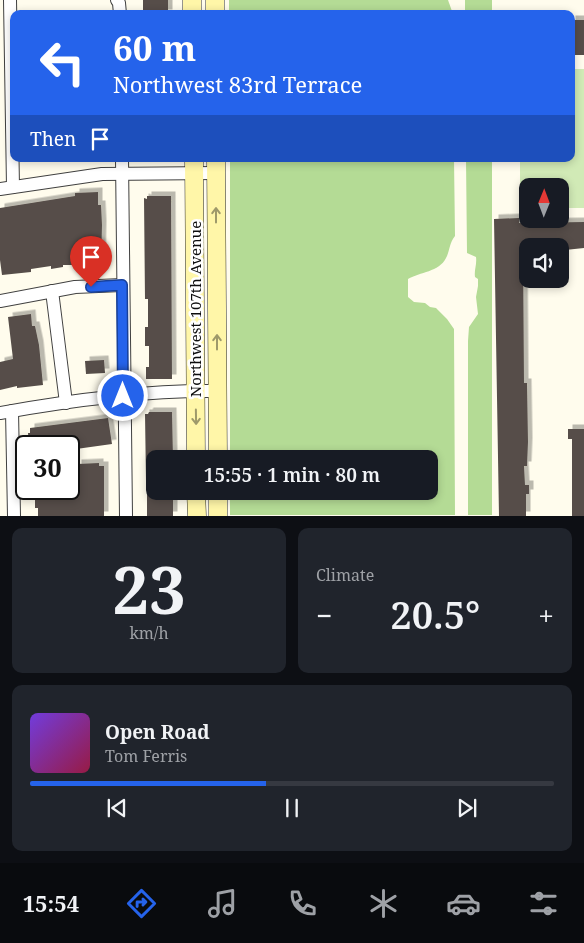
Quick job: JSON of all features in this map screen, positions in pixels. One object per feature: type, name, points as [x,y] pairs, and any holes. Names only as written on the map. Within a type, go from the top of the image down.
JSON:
[{"type":"main road","name":"Northwest 107th Avenue","points":[[194,166],[196,450]]},
{"type":"main road","name":"Northwest 107th Avenue","points":[[216,166],[218,450]]},
{"type":"main road","points":[[196,500],[197,516]]},
{"type":"main road","points":[[218,500],[218,516]]},
{"type":"street","points":[[10,0],[6,84],[6,188],[93,175],[122,174],[194,166],[216,166]]},
{"type":"street","points":[[122,162],[123,396],[126,516]]},
{"type":"street","points":[[0,301],[52,291],[122,285]]},
{"type":"street","points":[[52,291],[66,403]]},
{"type":"street","points":[[14,516],[6,412],[158,392],[218,391]]},
{"type":"green space","points":[[229,0],[448,0],[452,10],[229,10]]},
{"type":"green space","points":[[465,0],[492,0],[492,10],[465,10]]},
{"type":"green space","points":[[575,69],[584,69],[584,208],[569,208],[569,178],[520,178],[520,162],[575,162]]},
{"type":"green space","points":[[230,162],[454,162],[455,236],[443,263],[434,269],[408,279],[408,297],[414,302],[425,303],[430,307],[436,308],[454,329],[455,515],[230,515],[230,500],[438,500],[438,450],[230,450]]},
{"type":"green space","points":[[466,162],[492,162],[492,515],[468,515],[468,341],[469,327],[478,314],[476,297],[478,279],[475,277],[476,257],[467,253]]},
{"type":"building","points":[[143,0],[168,0],[168,10],[143,10]]},
{"type":"building","points":[[575,20],[584,20],[584,55],[575,55]]},
{"type":"building","points":[[98,192],[98,205],[101,205],[102,225],[101,265],[63,265],[63,267],[51,269],[51,266],[31,269],[31,272],[2,275],[0,260],[0,208],[75,196],[75,193]]},
{"type":"building","points":[[147,196],[171,196],[172,379],[146,379],[146,367],[149,367],[149,346],[145,346],[145,327],[148,327],[148,299],[145,299],[144,198],[147,199]]},
{"type":"building","points":[[519,218],[519,228],[569,228],[569,222],[584,222],[584,248],[569,250],[569,238],[519,238],[519,288],[523,288],[524,383],[527,383],[528,442],[527,466],[524,466],[525,485],[529,485],[529,494],[526,494],[526,516],[499,516],[494,219]]},
{"type":"building","points":[[31,314],[32,326],[35,326],[39,345],[43,385],[17,388],[17,386],[0,390],[0,362],[13,359],[8,317]]},
{"type":"building","points":[[104,360],[105,373],[86,374],[85,361]]},
{"type":"building","points":[[149,412],[172,412],[173,450],[146,450],[146,481],[145,414]]},
{"type":"building","points":[[108,418],[112,444],[80,448],[80,435],[28,435],[30,428]]},
{"type":"building","points":[[568,429],[584,429],[584,516],[572,516],[572,439],[568,439]]},
{"type":"building","points":[[99,463],[99,466],[104,466],[104,516],[38,516],[35,500],[80,500],[80,464]]},
{"type":"building","points":[[147,500],[173,500],[173,516],[147,516]]},
{"type":"route","points":[[91,287],[122,285],[123,396]]}]
